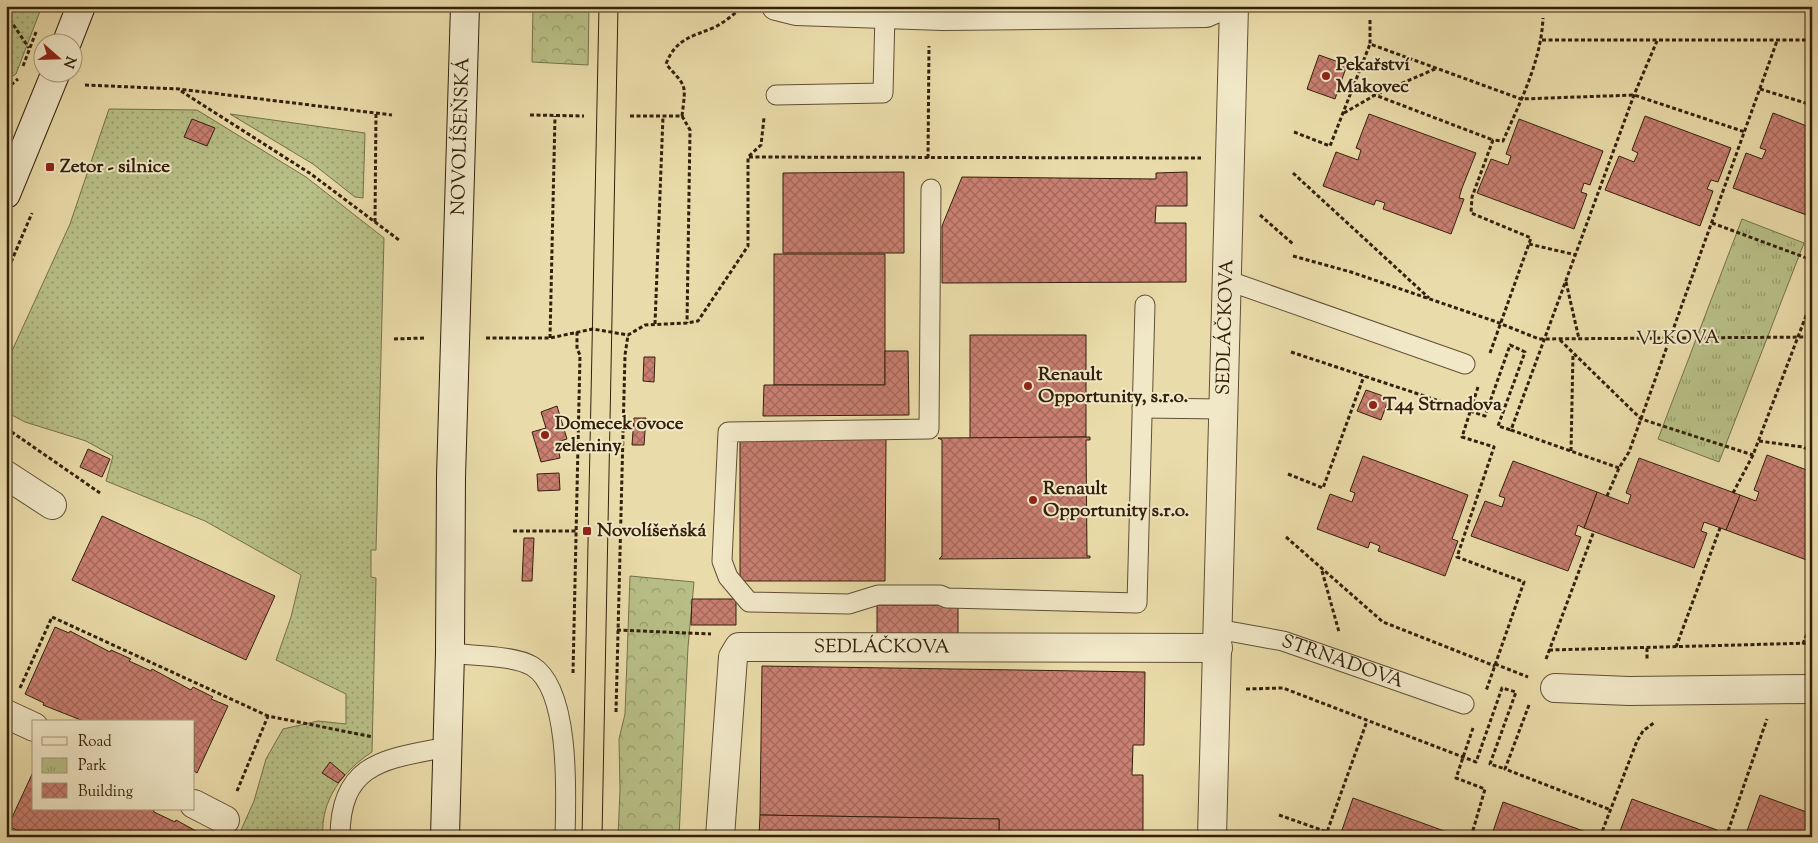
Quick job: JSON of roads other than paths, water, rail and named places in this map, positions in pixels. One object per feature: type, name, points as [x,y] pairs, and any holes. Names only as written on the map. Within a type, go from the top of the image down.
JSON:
[{"type":"street","points":[[71,32],[81,6]]},
{"type":"street","name":"NOVOLÍŠEŇSKÁ","points":[[445,837],[450,653],[451,477],[465,6]]},
{"type":"street","points":[[776,6],[796,11],[929,16],[1206,13],[1222,6]]},
{"type":"street","name":"SEDLÁČKOVA","points":[[1212,837],[1234,6]]},
{"type":"street","points":[[6,194],[14,152],[51,82]]},
{"type":"street","points":[[6,475],[52,504]]},
{"type":"street","name":"SEDLÁČKOVA","points":[[720,837],[733,657],[739,647],[1218,638]]},
{"type":"street","points":[[1555,688],[1629,692],[1812,689]]},
{"type":"street","points":[[7,714],[32,726]]},
{"type":"street","points":[[195,805],[225,820]]},
{"type":"lane","points":[[776,95],[883,93],[885,14]]},
{"type":"lane","points":[[931,189],[928,429],[728,432],[722,561],[728,577],[749,602],[849,604],[878,595],[1137,603],[1145,305]]},
{"type":"lane","points":[[1226,280],[1465,364]]},
{"type":"lane","points":[[1142,408],[1223,409]]},
{"type":"lane","name":"STRNADOVA","points":[[1218,638],[1282,641],[1464,704]]},
{"type":"lane","points":[[450,653],[520,661],[533,667],[548,686],[560,723],[565,754],[565,837]]},
{"type":"lane","points":[[340,837],[340,820],[351,786],[373,765],[388,758],[448,747]]},
{"type":"tram line","points":[[582,837],[599,6]]},
{"type":"tram line","points":[[602,837],[618,6]]},
{"type":"place","name":"Pekařství Makovec","points":[[1326,76]]},
{"type":"place","name":"Zetor - silnice","points":[[50,167]]},
{"type":"place","name":"Renault Opportunity, s.r.o.","points":[[1028,386]]},
{"type":"place","name":"T44 Strnadova","points":[[1373,405]]},
{"type":"place","name":"Domecek ovoce zeleniny","points":[[545,435]]},
{"type":"place","name":"Renault Opportunity s.r.o.","points":[[1033,500]]},
{"type":"place","name":"Novolíšeňská","points":[[587,531]]}]
